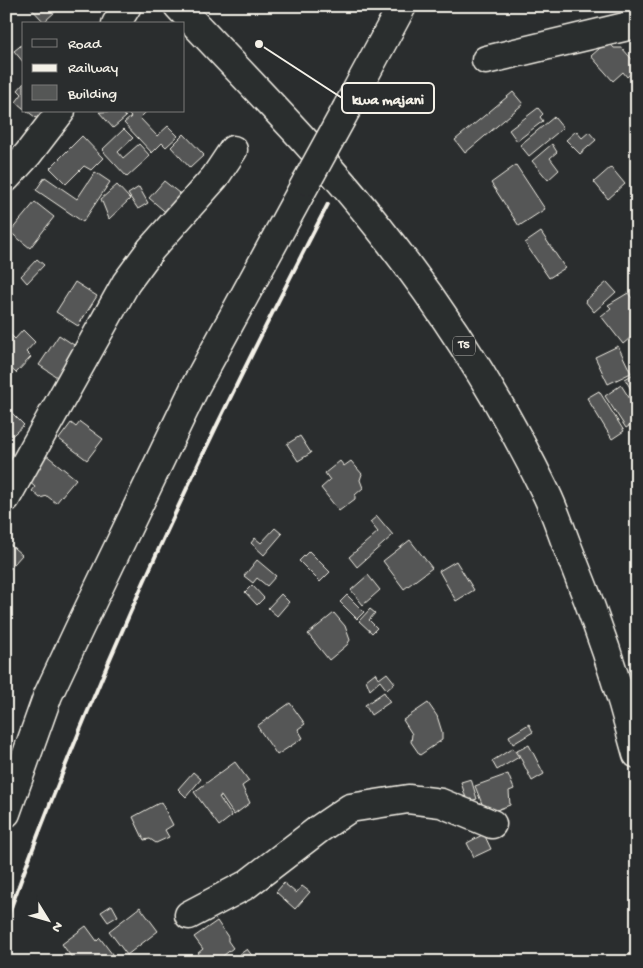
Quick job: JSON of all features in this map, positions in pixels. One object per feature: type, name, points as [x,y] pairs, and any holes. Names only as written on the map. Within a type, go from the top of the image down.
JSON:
[{"type":"main road","points":[[117,22],[127,6]]},
{"type":"main road","name":"T5","points":[[178,6],[308,143],[379,228],[442,312],[495,395],[546,494],[589,599],[620,688],[637,754]]},
{"type":"main road","points":[[6,813],[48,695],[196,385],[402,6]]},
{"type":"main road","points":[[486,60],[637,24]]},
{"type":"main road","points":[[6,178],[28,154],[60,112]]},
{"type":"main road","points":[[6,498],[126,283],[151,249],[215,177],[233,150]]},
{"type":"main road","points":[[189,914],[246,885],[319,829],[350,808],[408,799],[441,802],[492,824]]},
{"type":"building","points":[[29,6],[51,6],[56,11],[44,22]]},
{"type":"building","points":[[608,41],[614,48],[622,48],[637,65],[637,68],[627,77],[623,72],[613,81],[591,56]]},
{"type":"building","points":[[22,45],[22,61],[14,51]]},
{"type":"building","points":[[22,85],[22,94],[18,90]]},
{"type":"building","points":[[513,92],[523,104],[465,153],[455,140]]},
{"type":"building","points":[[22,94],[22,107],[16,102]]},
{"type":"building","points":[[538,108],[543,114],[540,117],[543,121],[517,141],[509,130]]},
{"type":"building","points":[[28,112],[51,112],[39,120]]},
{"type":"building","points":[[99,112],[122,112],[126,117],[113,128]]},
{"type":"building","points":[[127,112],[146,112],[140,118],[157,136],[168,126],[178,136],[166,147],[162,143],[152,153],[124,123],[131,117]]},
{"type":"building","points":[[554,117],[563,128],[529,156],[520,145]]},
{"type":"building","points":[[124,129],[133,138],[118,152],[123,158],[139,144],[150,156],[127,177],[102,150]]},
{"type":"building","points":[[576,131],[582,138],[589,132],[596,140],[580,154],[566,140]]},
{"type":"building","points":[[184,134],[204,155],[190,168],[171,147]]},
{"type":"building","points":[[82,136],[103,158],[91,170],[84,166],[66,184],[50,168]]},
{"type":"building","points":[[552,144],[557,152],[550,158],[559,170],[548,180],[532,161]]},
{"type":"building","points":[[516,165],[545,209],[519,226],[491,183]]},
{"type":"building","points":[[611,167],[625,184],[608,199],[594,182]]},
{"type":"building","points":[[95,172],[110,182],[83,222],[36,190],[45,177],[77,199]]},
{"type":"building","points":[[164,181],[184,197],[169,215],[149,198]]},
{"type":"building","points":[[117,185],[130,199],[109,219],[101,199]]},
{"type":"building","points":[[139,187],[148,203],[138,209],[128,194]]},
{"type":"building","points":[[35,202],[54,217],[30,248],[10,232]]},
{"type":"building","points":[[541,232],[565,268],[549,278],[525,243]]},
{"type":"building","points":[[37,259],[44,265],[27,283],[21,276]]},
{"type":"building","points":[[75,282],[97,296],[78,326],[56,312]]},
{"type":"building","points":[[607,282],[616,292],[594,312],[585,301]]},
{"type":"building","points":[[628,293],[637,304],[637,332],[623,344],[601,316],[611,308],[608,305]]},
{"type":"building","points":[[23,330],[35,342],[26,352],[31,357],[16,373],[6,364],[6,338],[10,334],[15,339]]},
{"type":"building","points":[[59,335],[80,349],[60,379],[39,365]]},
{"type":"building","points":[[618,346],[631,373],[608,384],[595,357]]},
{"type":"building","points":[[637,372],[637,388],[632,391],[625,379]]},
{"type":"building","points":[[621,385],[637,410],[637,421],[626,428],[605,396]]},
{"type":"building","points":[[599,391],[624,431],[612,439],[587,398]]},
{"type":"building","points":[[6,407],[24,425],[6,441]]},
{"type":"building","points":[[80,422],[103,439],[87,460],[59,439],[71,423],[76,427]]},
{"type":"building","points":[[300,436],[311,453],[298,461],[287,444]]},
{"type":"building","points":[[45,454],[76,479],[56,503],[47,496],[40,498],[32,491],[35,487],[28,481]]},
{"type":"building","points":[[340,461],[344,466],[351,461],[362,474],[360,480],[363,488],[355,495],[355,499],[339,511],[321,488],[330,480],[325,473]]},
{"type":"building","points":[[377,516],[393,535],[357,567],[349,557],[378,532],[370,522]]},
{"type":"building","points":[[275,528],[282,534],[264,555],[251,543],[255,538],[261,543]]},
{"type":"building","points":[[410,540],[432,568],[404,589],[383,561]]},
{"type":"building","points":[[6,541],[22,555],[6,573]]},
{"type":"building","points":[[309,551],[330,572],[320,582],[299,561]]},
{"type":"building","points":[[257,560],[276,576],[267,586],[257,578],[253,583],[244,576]]},
{"type":"building","points":[[456,561],[474,590],[456,601],[439,571]]},
{"type":"building","points":[[368,575],[380,590],[363,605],[351,590]]},
{"type":"building","points":[[252,585],[264,598],[257,605],[245,592]]},
{"type":"building","points":[[281,594],[289,602],[277,616],[268,608]]},
{"type":"building","points":[[347,595],[364,612],[357,619],[340,602]]},
{"type":"building","points":[[370,609],[375,613],[369,620],[377,628],[372,633],[359,621]]},
{"type":"building","points":[[334,613],[345,626],[350,640],[347,645],[329,660],[308,634]]},
{"type":"building","points":[[375,673],[379,679],[387,673],[395,683],[387,690],[380,681],[370,690],[366,680]]},
{"type":"building","points":[[384,692],[390,702],[371,715],[365,705]]},
{"type":"building","points":[[290,703],[305,724],[298,729],[303,738],[277,755],[257,726]]},
{"type":"building","points":[[428,703],[437,716],[442,732],[442,740],[420,755],[411,742],[412,734],[403,720]]},
{"type":"building","points":[[529,724],[533,732],[513,744],[509,736]]},
{"type":"building","points":[[529,745],[544,774],[532,781],[517,751]]},
{"type":"building","points":[[513,748],[519,757],[497,770],[492,761]]},
{"type":"building","points":[[235,762],[249,781],[242,786],[250,803],[234,815],[221,796],[219,797],[232,816],[219,826],[194,792]]},
{"type":"building","points":[[193,772],[201,779],[186,797],[178,789]]},
{"type":"building","points":[[508,774],[514,789],[509,791],[510,805],[486,814],[475,786]]},
{"type":"building","points":[[471,779],[477,799],[467,802],[461,782]]},
{"type":"building","points":[[161,802],[173,825],[165,830],[169,837],[156,843],[150,839],[144,840],[133,817]]},
{"type":"building","points":[[484,834],[491,849],[474,857],[467,843]]},
{"type":"building","points":[[284,883],[296,893],[302,886],[310,892],[295,909],[276,892]]},
{"type":"building","points":[[112,905],[118,916],[108,922],[101,912]]},
{"type":"building","points":[[140,907],[158,931],[127,955],[109,931]]},
{"type":"building","points":[[217,921],[233,948],[223,956],[225,959],[221,962],[216,962],[213,957],[204,962],[198,953],[203,949],[194,937]]},
{"type":"building","points":[[86,926],[97,941],[100,938],[118,962],[75,962],[62,944]]},
{"type":"building","points":[[247,949],[257,962],[233,962],[232,960]]},
{"type":"railway","points":[[6,921],[40,829],[77,738],[155,557],[239,380],[328,204]]},
{"type":"place","name":"kwa majani","points":[[259,44]]}]
